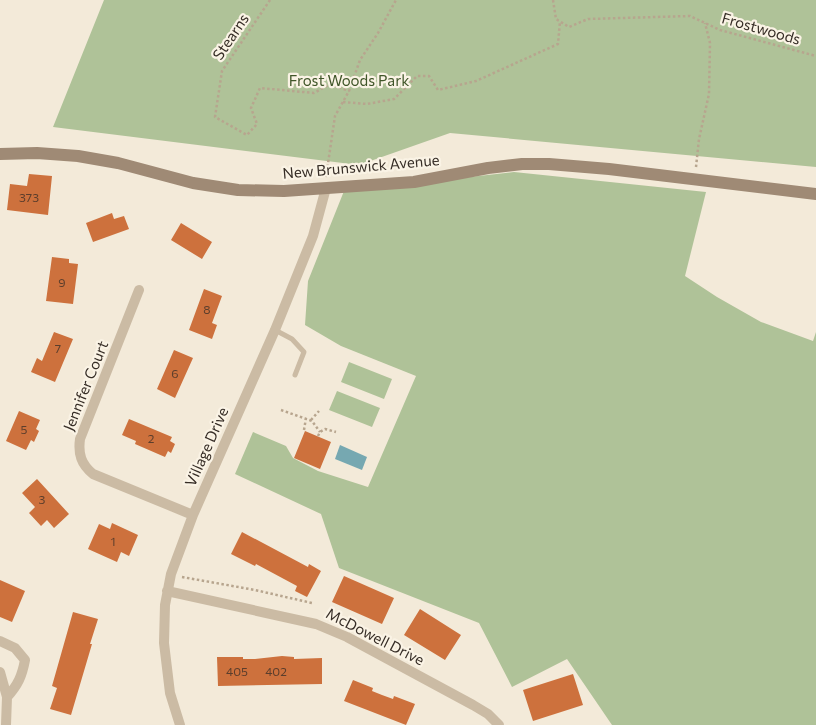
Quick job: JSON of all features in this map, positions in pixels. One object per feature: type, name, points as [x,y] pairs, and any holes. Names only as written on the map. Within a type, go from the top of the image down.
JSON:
[{"type":"street","name":"New Brunswick Avenue","points":[[0,154],[37,153],[78,156],[118,163],[193,183],[238,190],[284,191],[414,182],[488,168],[522,164],[550,164],[608,169],[816,194]]},
{"type":"street","name":"Village Drive","points":[[180,725],[170,693],[165,659],[163,623],[167,591],[178,553],[193,515],[275,330],[313,236],[326,188]]},
{"type":"street","name":"Jennifer Court","points":[[139,290],[80,439],[81,459],[85,467],[93,474],[193,515]]},
{"type":"street","name":"McDowell Drive","points":[[167,591],[316,624],[347,637],[473,705],[488,714],[499,725]]},
{"type":"street","points":[[0,641],[15,648],[25,660],[23,675],[7,697]]},
{"type":"street","points":[[0,672],[7,697],[6,725]]},
{"type":"lane","points":[[275,330],[292,339],[304,352],[295,375]]},
{"type":"path","name":"Stearns","points":[[270,0],[222,71],[215,117],[247,135],[257,124],[251,108],[260,88],[314,93],[330,84],[349,91]]},
{"type":"path","points":[[326,188],[327,162],[335,116],[349,91],[360,60],[378,33],[396,0]]},
{"type":"path","name":"Frostwoods","points":[[553,0],[556,19],[569,27],[588,19],[690,16],[720,30],[816,56]]},
{"type":"path","points":[[343,102],[367,104],[394,99],[417,76],[429,76],[438,90],[476,81],[558,44],[560,21]]},
{"type":"path","points":[[699,180],[695,165],[709,94],[710,43],[705,23]]},
{"type":"path","points":[[281,410],[311,420],[320,432]]},
{"type":"path","points":[[311,420],[319,411]]},
{"type":"path","points":[[304,430],[306,418]]},
{"type":"path","points":[[318,436],[325,429],[336,432]]},
{"type":"path","points":[[182,577],[255,590],[312,603]]},
{"type":"green space","name":"Frost Woods Park","points":[[104,0],[816,0],[816,167],[450,133],[359,165],[53,127]]},
{"type":"green space","points":[[514,172],[706,192],[685,276],[761,322],[813,341],[816,332],[816,725],[612,725],[567,659],[512,687],[479,623],[339,568],[321,514],[235,474],[253,432],[286,446],[293,458],[318,471],[368,487],[416,376],[341,346],[305,325],[308,281],[344,191]]},
{"type":"green space","points":[[349,362],[392,379],[384,399],[341,382]]},
{"type":"green space","points":[[337,391],[380,408],[372,427],[329,410]]},
{"type":"water","points":[[340,445],[367,457],[362,470],[335,459]]},
{"type":"building","points":[[29,174],[52,176],[48,215],[7,210],[10,184],[27,186]]},
{"type":"building","points":[[112,213],[114,219],[124,216],[129,229],[93,242],[86,223]]},
{"type":"building","points":[[181,223],[212,242],[202,259],[171,240]]},
{"type":"building","points":[[52,257],[69,259],[69,263],[78,264],[73,304],[46,301]]},
{"type":"building","points":[[204,289],[222,296],[212,323],[217,325],[212,339],[189,330]]},
{"type":"building","points":[[54,332],[73,339],[55,382],[31,372],[37,358],[42,361]]},
{"type":"building","points":[[174,350],[193,358],[175,398],[157,389]]},
{"type":"building","points":[[19,411],[40,420],[36,429],[39,431],[34,442],[31,440],[26,450],[6,441]]},
{"type":"building","points":[[129,419],[172,437],[170,441],[175,444],[171,453],[168,451],[165,457],[135,444],[136,441],[122,435]]},
{"type":"building","points":[[305,431],[331,442],[320,469],[294,458]]},
{"type":"building","points":[[37,479],[69,514],[54,528],[47,520],[41,526],[29,513],[35,507],[22,493]]},
{"type":"building","points":[[112,523],[138,535],[129,556],[121,552],[117,562],[88,549],[99,524],[110,529]]},
{"type":"building","points":[[242,532],[308,567],[309,564],[321,571],[307,597],[295,591],[297,586],[256,564],[255,566],[231,554]]},
{"type":"building","points":[[344,576],[394,598],[382,624],[332,602]]},
{"type":"building","points":[[0,580],[25,591],[12,622],[0,617]]},
{"type":"building","points":[[420,609],[461,635],[445,660],[404,635]]},
{"type":"building","points":[[73,612],[98,619],[71,715],[50,709],[57,688],[52,686]]},
{"type":"building","points":[[282,656],[294,657],[294,659],[322,658],[322,684],[218,686],[217,657],[255,659]]},
{"type":"building","points":[[573,674],[583,705],[533,721],[523,690]]},
{"type":"building","points":[[353,680],[373,688],[372,691],[382,695],[393,699],[394,696],[415,704],[406,725],[344,701]]}]
